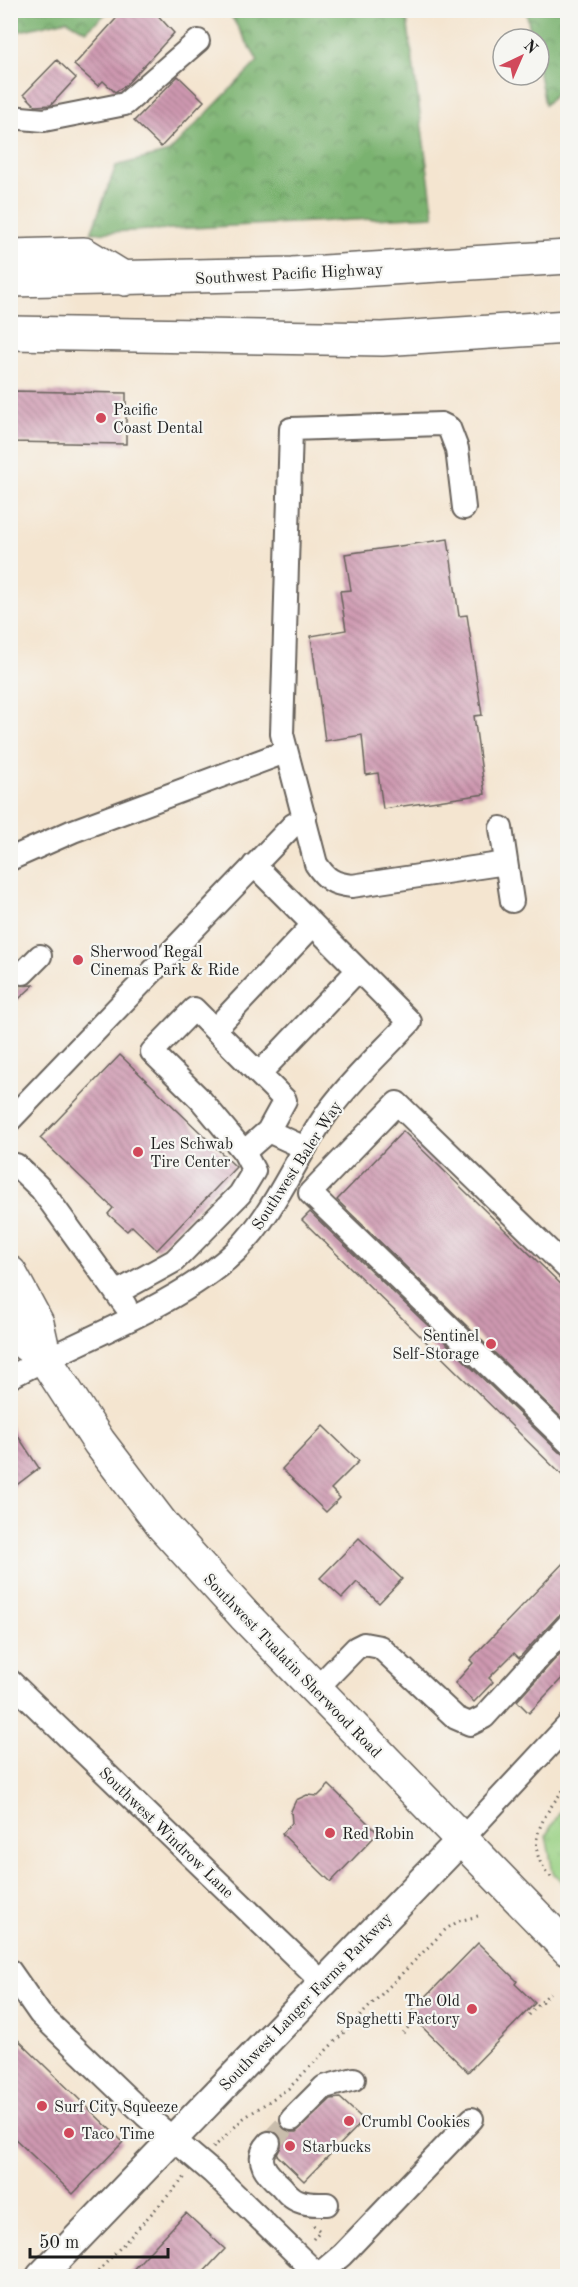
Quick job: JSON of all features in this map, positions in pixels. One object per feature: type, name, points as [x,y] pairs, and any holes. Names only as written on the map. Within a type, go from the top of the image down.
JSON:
[{"type":"highway","points":[[10,256],[84,254],[125,279]]},
{"type":"highway","name":"Southwest Pacific Highway","points":[[10,280],[291,274],[567,257]]},
{"type":"highway","points":[[10,333],[382,339],[567,327]]},
{"type":"highway","name":"Southwest Tualatin Sherwood Road","points":[[10,1273],[37,1323],[45,1359]]},
{"type":"highway","name":"Southwest Tualatin Sherwood Road","points":[[10,1332],[45,1359],[99,1442],[163,1526],[203,1572],[567,1949]]},
{"type":"main road","name":"Southwest Langer Farms Parkway","points":[[41,2277],[462,1839]]},
{"type":"street","points":[[10,117],[44,120],[125,104],[198,41]]},
{"type":"street","points":[[464,508],[457,448],[449,428],[441,424],[291,429],[282,734],[285,752],[296,780],[316,864],[325,878],[338,885],[352,886],[506,863]]},
{"type":"street","points":[[10,859],[73,831],[285,752]]},
{"type":"street","points":[[10,1120],[293,825],[305,818]]},
{"type":"street","points":[[501,828],[512,901]]},
{"type":"street","points":[[254,865],[358,970],[259,1074]]},
{"type":"street","points":[[214,1029],[313,925]]},
{"type":"street","points":[[23,973],[40,956]]},
{"type":"street","name":"Southwest Baler Way","points":[[10,1377],[187,1288],[236,1251],[262,1221],[285,1187],[305,1148],[330,1108],[410,1022],[358,970]]},
{"type":"street","points":[[116,1293],[174,1261],[240,1194],[254,1171],[244,1152],[200,1099],[152,1052],[194,1009],[285,1100],[268,1131],[244,1152]]},
{"type":"street","points":[[567,1269],[397,1103],[310,1193],[567,1442]]},
{"type":"street","points":[[268,1131],[305,1148]]},
{"type":"street","points":[[16,1165],[41,1189],[133,1316]]},
{"type":"street","points":[[316,1689],[356,1648],[364,1644],[380,1647],[450,1713],[471,1724],[484,1717],[567,1625]]},
{"type":"street","name":"Southwest Windrow Lane","points":[[10,1682],[323,1983]]},
{"type":"street","name":"Southwest Langer Farms Parkway","points":[[462,1839],[567,1725]]},
{"type":"street","points":[[10,1971],[40,2014],[145,2115],[200,2161],[318,2276],[342,2255],[472,2120]]},
{"type":"street","points":[[292,2119],[324,2087],[354,2079]]},
{"type":"street","points":[[269,2143],[262,2156],[262,2165],[267,2173],[295,2200],[307,2204],[327,2204]]},
{"type":"path","points":[[550,1877],[540,1865],[534,1846],[546,1816],[567,1784]]},
{"type":"path","points":[[94,2277],[200,2161],[244,2118],[289,2088],[446,1929],[459,1921],[478,1916]]},
{"type":"path","points":[[529,2015],[550,1993]]},
{"type":"path","points":[[403,2033],[415,2019]]},
{"type":"green space","points":[[10,11],[109,11],[86,31],[67,20],[11,33]]},
{"type":"green space","points":[[228,11],[406,11],[434,216],[91,233],[116,166],[169,152],[258,61]]},
{"type":"green space","points":[[526,11],[567,11],[567,82],[545,105],[542,87],[551,87],[551,27],[529,27]]},
{"type":"green space","points":[[567,1801],[567,1887],[553,1873],[546,1835]]},
{"type":"building","points":[[124,10],[153,10],[174,33],[126,85],[115,92],[103,81],[98,86],[74,65]]},
{"type":"building","points":[[57,60],[76,78],[51,105],[36,106],[24,94]]},
{"type":"building","points":[[178,76],[204,101],[161,147],[134,121]]},
{"type":"building","points":[[10,391],[126,393],[126,444],[10,442]]},
{"type":"building","points":[[448,539],[459,616],[467,615],[482,715],[474,716],[485,794],[383,809],[378,773],[366,775],[362,735],[325,741],[311,636],[346,630],[340,591],[351,590],[345,554]]},
{"type":"building","points":[[10,978],[19,986],[34,985],[10,1007]]},
{"type":"building","name":"Les Schwab Tire Center","points":[[120,1055],[236,1167],[157,1250],[132,1226],[127,1231],[108,1214],[113,1208],[40,1138]]},
{"type":"building","points":[[403,1131],[567,1290],[567,1423],[337,1200]]},
{"type":"building","points":[[310,1212],[559,1452],[567,1455],[567,1480],[302,1220]]},
{"type":"building","points":[[10,1424],[39,1468],[10,1490]]},
{"type":"building","points":[[323,1426],[359,1461],[331,1489],[340,1498],[326,1512],[282,1469]]},
{"type":"building","points":[[359,1538],[402,1579],[379,1603],[357,1582],[342,1598],[320,1578]]},
{"type":"building","points":[[567,1559],[567,1612],[558,1616],[519,1658],[514,1653],[489,1678],[493,1682],[474,1702],[455,1683],[473,1663],[470,1660]]},
{"type":"building","points":[[567,1646],[567,1673],[529,1713],[517,1701]]},
{"type":"building","name":"Red Robin","points":[[329,1785],[378,1833],[331,1882],[282,1834],[292,1823],[291,1811],[296,1800],[307,1795],[318,1796]]},
{"type":"building","name":"The Old Spaghetti Factory","points":[[478,1943],[517,1981],[515,1984],[535,2003],[468,2072],[409,2014]]},
{"type":"building","points":[[10,2032],[123,2142],[73,2194],[10,2134]]},
{"type":"building","points":[[340,2098],[364,2120],[304,2181],[277,2155],[282,2144],[281,2137],[273,2131],[280,2124],[288,2132],[296,2132],[331,2099]]},
{"type":"building","points":[[186,2213],[225,2249],[199,2277],[126,2277]]},
{"type":"tunnel","points":[[10,985],[23,973]]},
{"type":"tunnel","points":[[269,2143],[292,2119]]},
{"type":"place","name":"Pacific Coast Dental","points":[[101,418]]},
{"type":"place","name":"Sherwood Regal Cinemas Park & Ride","points":[[78,960]]},
{"type":"place","name":"Les Schwab Tire Center","points":[[138,1152]]},
{"type":"place","name":"Sentinel Self-Storage","points":[[491,1344]]},
{"type":"place","name":"Red Robin","points":[[330,1833]]},
{"type":"place","name":"The Old Spaghetti Factory","points":[[472,2009]]},
{"type":"place","name":"Surf City Squeeze","points":[[42,2106]]},
{"type":"place","name":"Crumbl Cookies","points":[[349,2121]]},
{"type":"place","name":"Taco Time","points":[[69,2133]]},
{"type":"place","name":"Starbucks","points":[[290,2146]]}]
